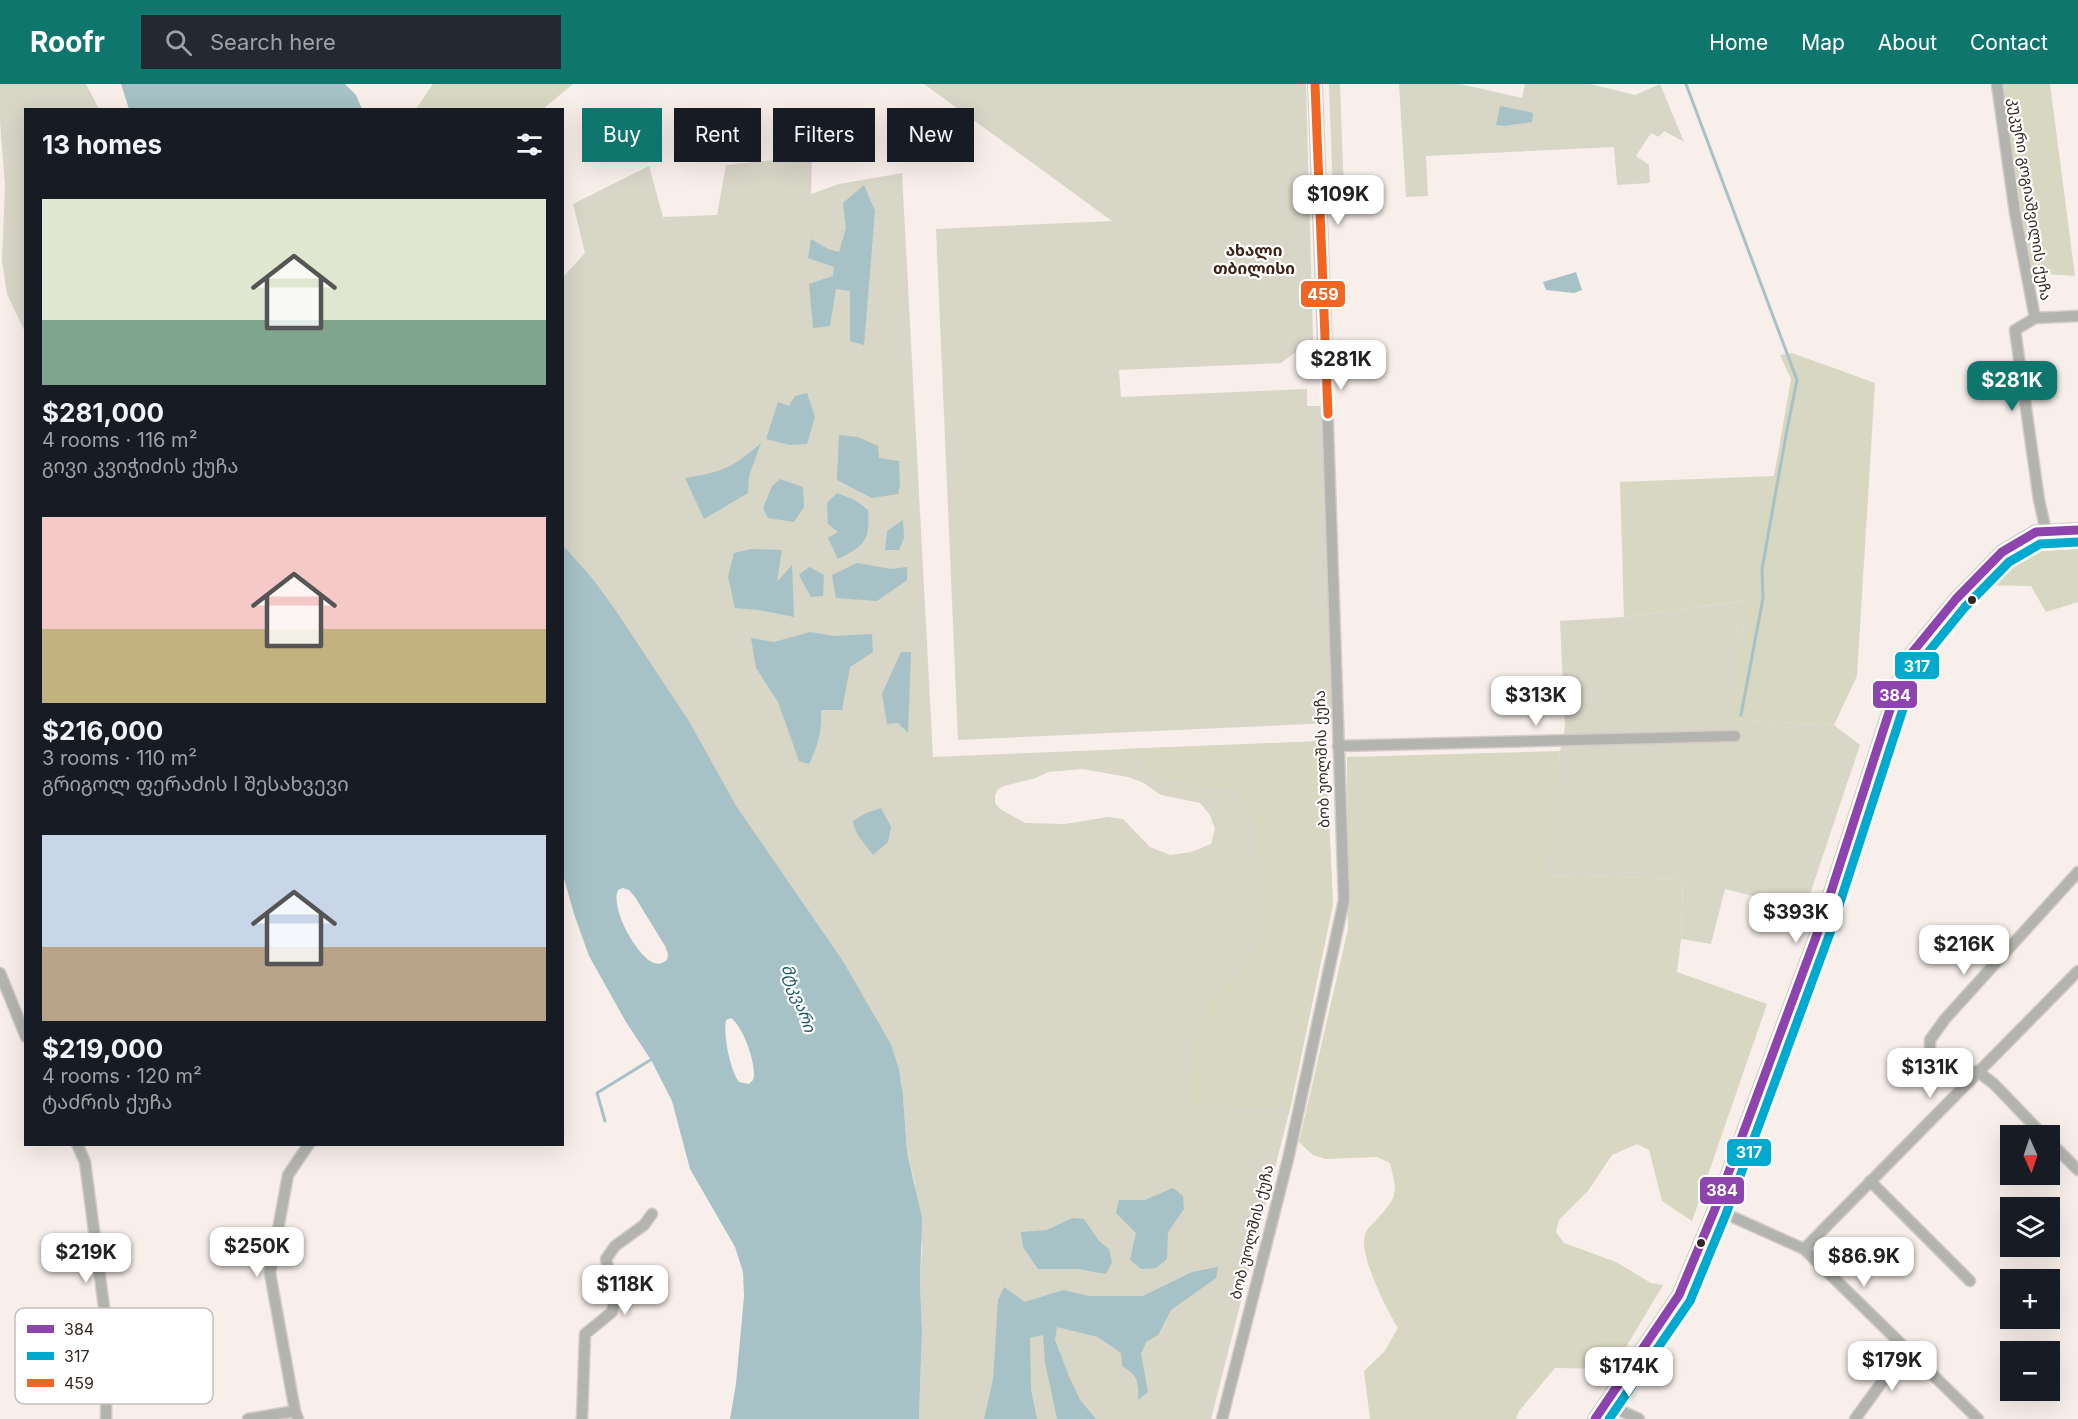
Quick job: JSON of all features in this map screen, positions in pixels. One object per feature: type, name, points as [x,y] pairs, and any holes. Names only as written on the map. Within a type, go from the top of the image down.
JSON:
[{"type":"street","name":"ბობ უოლშის ქუჩა","points":[[1222,1419],[1289,1155],[1344,900],[1315,84]]},
{"type":"street","name":"კუკური გოგიაშვილის ქუჩა","points":[[1997,84],[2015,213],[2035,318]]},
{"type":"street","points":[[2046,531],[2039,500],[2015,330],[2035,318],[2078,316]]},
{"type":"street","points":[[1595,1419],[1679,1295],[1715,1209],[1819,929],[1906,660],[1956,599],[2002,552],[2036,532],[2078,530]]},
{"type":"street","points":[[1338,746],[1735,736]]},
{"type":"street","points":[[1966,1083],[1930,1055],[1930,1040],[1945,1019],[2078,872]]},
{"type":"street","points":[[1804,1249],[2078,970]]},
{"type":"street","points":[[0,974],[24,1032]]},
{"type":"street","points":[[1977,1071],[1994,1084],[2033,1125]]},
{"type":"street","points":[[78,1146],[85,1161],[104,1308]]},
{"type":"street","points":[[248,1419],[297,1415],[270,1273],[288,1175],[308,1146]]},
{"type":"street","points":[[2060,1152],[2078,1170]]},
{"type":"street","points":[[1870,1181],[1970,1281]]},
{"type":"street","points":[[1715,1209],[1804,1249],[1978,1419]]},
{"type":"street","points":[[582,1419],[585,1334],[612,1312],[615,1297],[606,1258],[615,1246],[644,1225],[652,1214]]},
{"type":"street","points":[[1855,1419],[1906,1348]]},
{"type":"street","points":[[106,1404],[106,1419]]},
{"type":"street","points":[[1606,1404],[1639,1419]]},
{"type":"shaded area","points":[[0,84],[86,84],[98,108],[24,108],[24,330],[7,294],[2,261],[5,185],[0,122]]},
{"type":"shaded area","points":[[924,84],[1306,84],[1313,339],[1281,363],[1119,370],[1121,397],[1307,389],[1307,406],[1321,406],[1333,723],[958,740],[936,229],[1112,221],[974,120],[974,108],[957,108]]},
{"type":"shaded area","points":[[1329,84],[1340,84],[1344,195],[1333,195]]},
{"type":"shaded area","points":[[1399,84],[1460,84],[1522,98],[1525,84],[1590,84],[1635,95],[1660,84],[1684,142],[1664,131],[1659,137],[1651,133],[1636,156],[1649,165],[1650,183],[1617,185],[1614,147],[1426,156],[1428,196],[1406,197]]},
{"type":"shaded area","points":[[773,160],[773,162],[812,162],[811,194],[839,184],[902,173],[933,757],[1325,741],[1333,904],[1290,1109],[1211,1419],[919,1419],[922,1249],[915,1184],[907,1152],[903,1095],[899,1069],[891,1044],[843,961],[737,807],[689,721],[617,612],[593,579],[564,546],[564,276],[585,253],[573,204],[649,166],[663,217],[717,215],[726,165]],"holes":[[[1082,769],[1128,777],[1142,782],[1161,795],[1200,803],[1210,815],[1215,829],[1211,844],[1191,852],[1170,855],[1150,847],[1123,819],[1108,817],[1065,824],[1025,823],[1000,809],[995,803],[998,789],[1004,786],[1036,778],[1048,772]]]},
{"type":"shaded area","points":[[1745,601],[1731,719],[1834,725],[1860,745],[1805,909],[1725,889],[1711,944],[1681,939],[1683,879],[1545,875],[1565,727],[1560,621],[1624,617]]},
{"type":"green space","points":[[433,84],[573,84],[544,108],[417,108]]},
{"type":"green space","points":[[2002,84],[2050,84],[2075,276],[2031,273]]},
{"type":"green space","points":[[1792,353],[1875,383],[1857,676],[1834,725],[1730,719],[1744,624],[1744,601],[1624,617],[1620,482],[1774,476],[1791,379],[1780,355]]},
{"type":"green space","points":[[2078,537],[2078,602],[2046,612],[2031,586],[1970,585],[1998,560],[2017,548],[2039,539]]},
{"type":"green space","points":[[1325,741],[1333,904],[1290,1109],[1189,1103],[1193,1045],[1209,998],[1245,968],[1262,937],[1260,831],[1240,792],[1170,781],[1121,749]]},
{"type":"green space","points":[[1560,751],[1546,875],[1683,879],[1681,939],[1677,972],[1767,1004],[1692,1221],[1662,1201],[1649,1150],[1637,1144],[1612,1155],[1588,1191],[1559,1220],[1556,1232],[1564,1243],[1616,1262],[1651,1283],[1663,1285],[1613,1369],[1555,1368],[1519,1411],[1516,1419],[1370,1419],[1364,1371],[1384,1352],[1398,1328],[1374,1280],[1364,1241],[1367,1230],[1393,1198],[1395,1187],[1390,1163],[1377,1157],[1325,1159],[1313,1155],[1299,1142],[1348,929],[1347,757]]},
{"type":"water","points":[[121,84],[345,84],[356,95],[362,108],[129,108]]},
{"type":"water","points":[[1500,106],[1533,113],[1532,122],[1496,125]]},
{"type":"water","points":[[864,185],[875,211],[864,345],[850,341],[850,291],[836,289],[830,326],[813,328],[809,284],[833,276],[834,267],[808,258],[811,239],[828,249],[839,252],[846,228],[843,203]]},
{"type":"water","points":[[1576,272],[1582,290],[1574,293],[1546,290],[1543,282]]},
{"type":"water","points":[[807,393],[815,417],[807,444],[790,445],[766,439],[778,402],[789,406],[795,396]]},
{"type":"water","points":[[839,435],[858,437],[878,446],[879,458],[899,461],[898,494],[872,498],[837,480]]},
{"type":"water","points":[[761,443],[749,476],[748,493],[704,519],[685,478],[709,474],[726,468]]},
{"type":"water","points":[[780,479],[803,487],[804,507],[794,522],[768,518],[763,508],[772,486]]},
{"type":"water","points":[[837,493],[855,500],[868,510],[868,529],[864,541],[860,546],[838,559],[828,538],[838,532],[828,524],[827,503]]},
{"type":"water","points":[[903,520],[904,538],[899,550],[885,550],[887,531]]},
{"type":"water","name":"მტკვარი","points":[[564,546],[593,579],[617,612],[689,721],[737,807],[843,961],[891,1044],[899,1069],[907,1152],[922,1218],[919,1419],[730,1419],[736,1384],[744,1296],[743,1272],[735,1247],[690,1169],[672,1101],[651,1060],[626,1022],[589,956],[564,879]],"holes":[[[623,888],[629,890],[665,946],[668,954],[664,962],[656,964],[647,959],[626,930],[621,919],[617,898],[618,890]],[[731,1018],[736,1022],[745,1038],[753,1066],[753,1080],[749,1084],[739,1082],[730,1061],[726,1043],[726,1020]]]},
{"type":"water","points":[[751,549],[782,550],[777,582],[792,565],[794,617],[735,608],[728,577],[734,553]]},
{"type":"water","points":[[857,563],[891,569],[907,567],[907,580],[877,601],[836,598],[832,575]]},
{"type":"water","points":[[809,567],[824,575],[823,596],[811,597],[799,575]]},
{"type":"water","points":[[810,632],[835,636],[872,634],[873,652],[850,667],[842,710],[821,710],[819,738],[809,764],[799,761],[778,702],[756,668],[751,638],[774,642]]},
{"type":"water","points":[[901,652],[911,652],[908,733],[898,723],[887,724],[882,694]]},
{"type":"water","points":[[881,808],[891,827],[888,842],[873,855],[858,835],[853,821]]},
{"type":"water","points":[[1173,1188],[1183,1196],[1184,1209],[1168,1232],[1167,1259],[1156,1268],[1141,1269],[1130,1260],[1136,1233],[1116,1213],[1119,1200],[1145,1200]]},
{"type":"water","points":[[1072,1218],[1084,1219],[1099,1241],[1109,1249],[1112,1262],[1106,1274],[1078,1269],[1038,1269],[1023,1247],[1021,1232],[1047,1230]]},
{"type":"water","points":[[1218,1267],[1216,1278],[1171,1310],[1158,1335],[1146,1342],[1141,1354],[1148,1392],[1138,1400],[1136,1380],[1122,1366],[1121,1353],[1098,1337],[1057,1327],[1055,1340],[1069,1376],[1080,1400],[1096,1419],[1057,1419],[1045,1362],[1043,1335],[1030,1338],[1031,1390],[1037,1419],[984,1419],[993,1380],[998,1300],[1004,1287],[1025,1302],[1063,1290],[1089,1296],[1143,1296],[1192,1272]]},
{"type":"waterway","points":[[1686,84],[1797,380],[1762,569],[1763,598],[1741,715]]},
{"type":"waterway","points":[[605,1121],[597,1093],[652,1059]]},
{"type":"transit line","name":"459","points":[[1315,84],[1328,414]]},
{"type":"transit line","name":"384","points":[[1595,1419],[1679,1295],[1715,1209],[1819,929],[1906,660],[1956,599],[2002,552],[2036,532],[2078,530]]},
{"type":"transit line","name":"317","points":[[1609,1419],[1690,1301],[1726,1214],[1830,933],[1917,666],[1965,607],[2009,562],[2040,544],[2078,542]]},
{"type":"district","name":"ახალი თბილისი","points":[[1254,259]]}]
